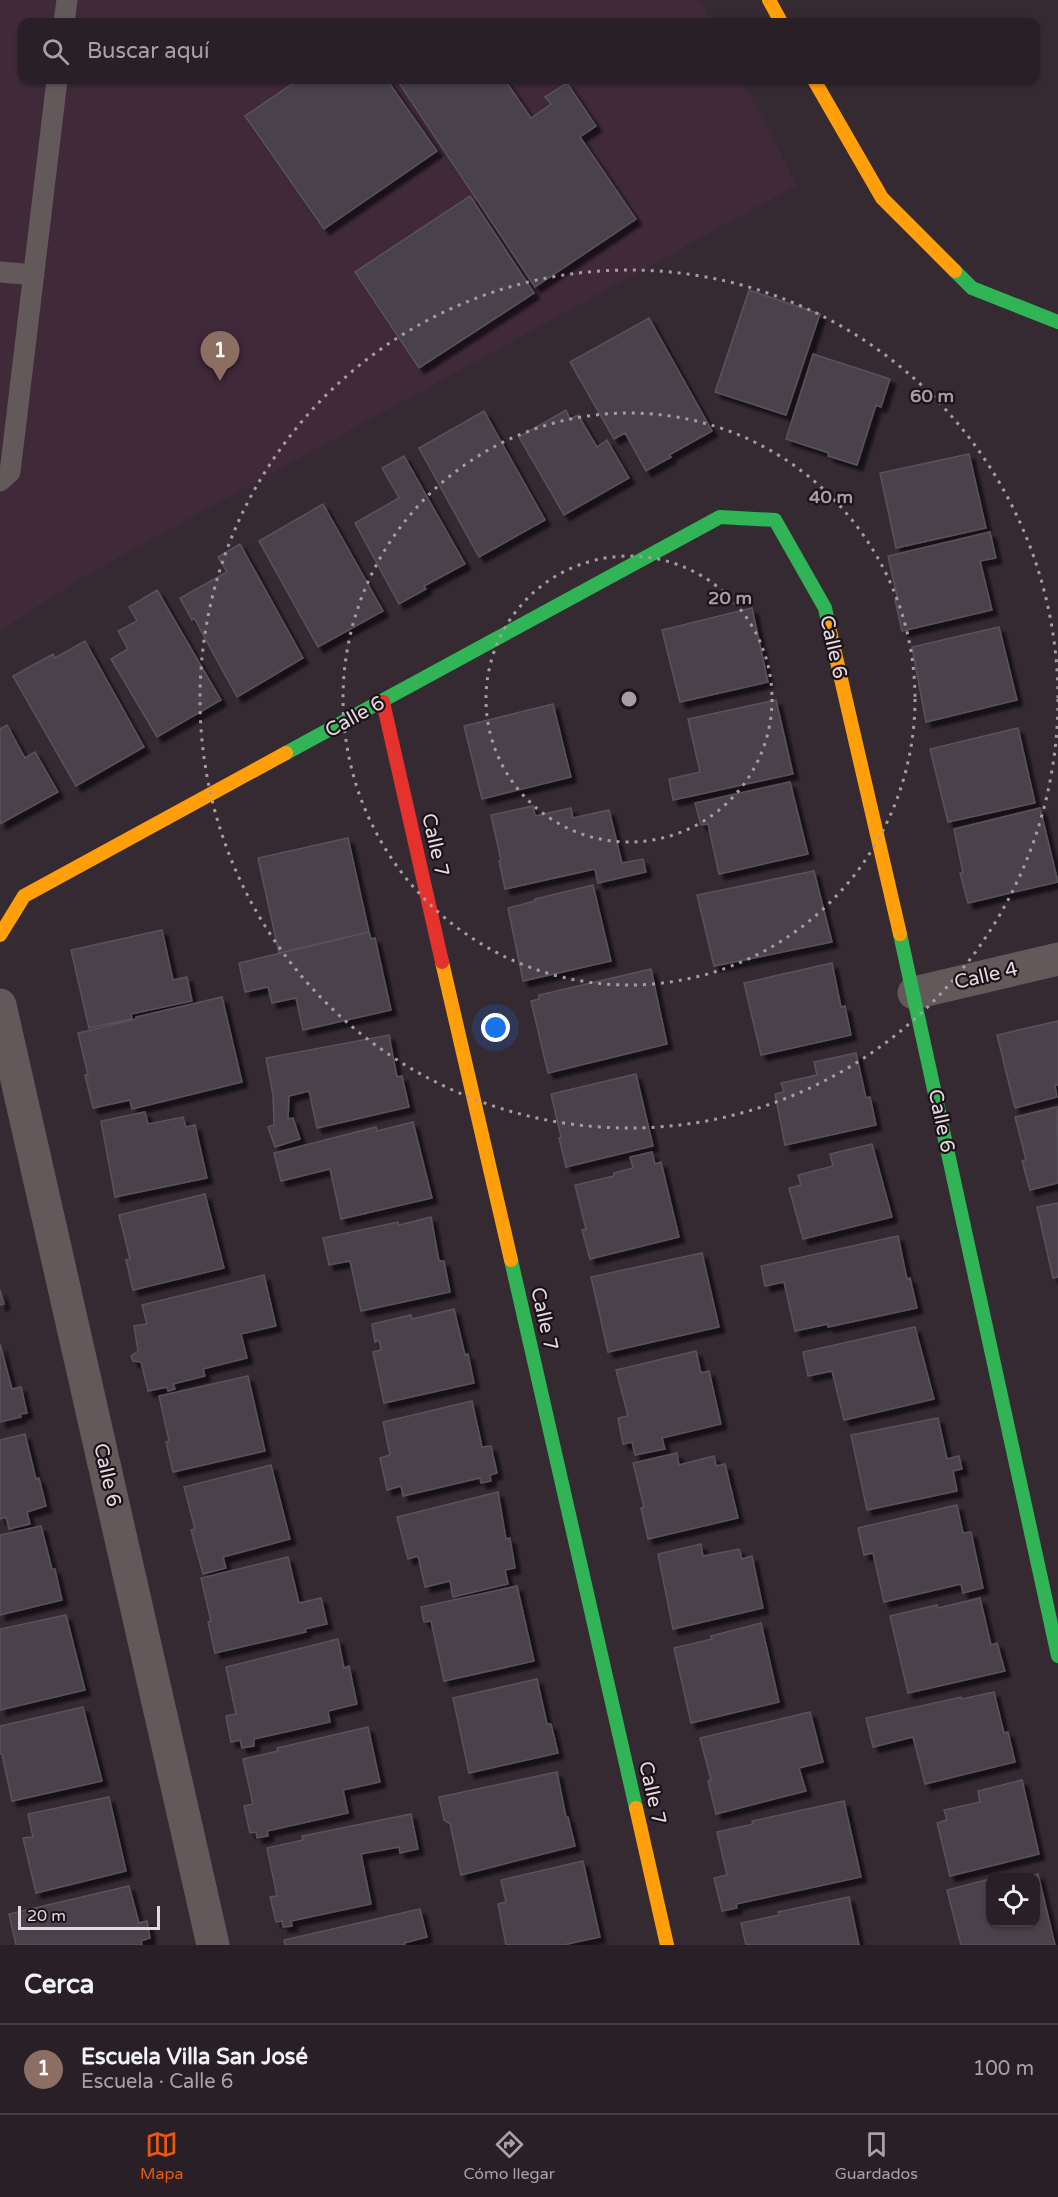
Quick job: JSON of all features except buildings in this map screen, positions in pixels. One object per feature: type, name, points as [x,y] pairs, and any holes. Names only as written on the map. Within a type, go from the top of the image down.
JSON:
[{"type":"street","points":[[769,0],[780,18]]},
{"type":"street","points":[[816,84],[882,198],[972,288],[1058,322]]},
{"type":"street","name":"Calle 6","points":[[0,935],[24,896],[720,517],[775,520],[825,608],[914,993],[1058,1656]]},
{"type":"street","name":"Calle 7","points":[[383,702],[667,1945]]},
{"type":"street","name":"Calle 4","points":[[914,993],[1058,959]]},
{"type":"street","name":"Calle 6","points":[[0,1005],[213,1945]]},
{"type":"lane","points":[[64,18],[66,0]]},
{"type":"lane","points":[[0,481],[10,472],[57,84]]},
{"type":"lane","points":[[0,272],[34,276]]},
{"type":"shaded area","points":[[0,0],[700,0],[710,18],[18,18],[18,84],[744,84],[797,185],[83,577],[0,631]]},
{"type":"traffic: fast","points":[[955,271],[972,288],[1058,322]]},
{"type":"traffic: fast","points":[[286,753],[720,517],[775,520],[825,608],[829,627]]},
{"type":"traffic: fast","points":[[900,934],[1058,1656]]},
{"type":"traffic: fast","points":[[511,1260],[636,1808]]},
{"type":"traffic: slow","points":[[769,0],[779,18]]},
{"type":"traffic: slow","points":[[816,84],[882,198],[955,271]]},
{"type":"traffic: slow","points":[[829,627],[900,934]]},
{"type":"traffic: slow","points":[[0,935],[24,896],[286,753]]},
{"type":"traffic: slow","points":[[442,962],[511,1260]]},
{"type":"traffic: slow","points":[[636,1808],[667,1945]]},
{"type":"traffic: jam","points":[[383,702],[442,962]]},
{"type":"place","name":"Escuela Villa San José","points":[[220,381]]}]
